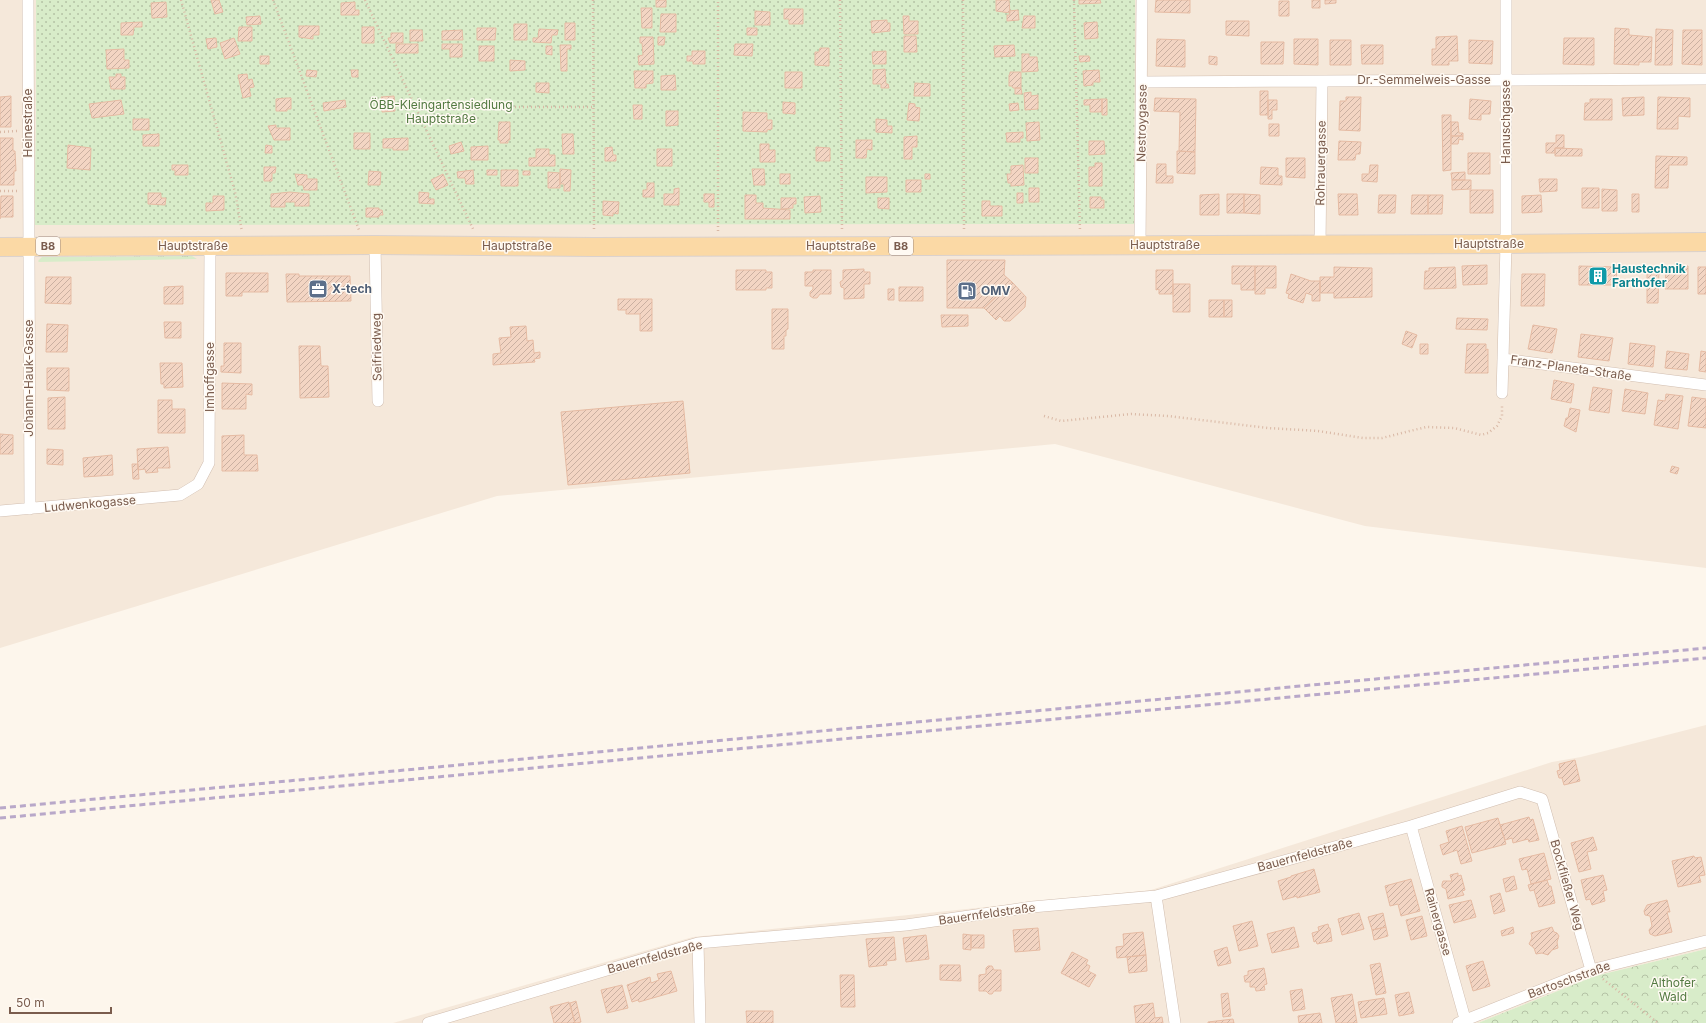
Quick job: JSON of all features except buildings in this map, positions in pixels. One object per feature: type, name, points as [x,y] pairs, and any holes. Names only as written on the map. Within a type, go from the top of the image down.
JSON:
[{"type":"main road","name":"Hauptstraße","points":[[0,247],[370,245],[594,247],[1080,246],[1706,242]]},
{"type":"street","name":"Heinestraße","points":[[28,0],[28,247]]},
{"type":"street","name":"Nestroygasse","points":[[1140,245],[1143,82],[1142,0]]},
{"type":"street","name":"Hanuschgasse","points":[[1506,0],[1506,244]]},
{"type":"street","name":"Dr.-Semmelweis-Gasse","points":[[1143,82],[1706,80]]},
{"type":"street","name":"Rohrauergasse","points":[[1320,245],[1322,81]]},
{"type":"street","name":"Franz-Planeta-Straße","points":[[1506,244],[1503,359],[1706,385]]},
{"type":"street","name":"Seifriedweg","points":[[370,245],[378,401]]},
{"type":"street","name":"Imhoffgasse","points":[[180,495],[198,484],[209,463],[210,246]]},
{"type":"street","name":"Johann-Hauk-Gasse","points":[[28,247],[30,509]]},
{"type":"street","points":[[1502,393],[1503,359]]},
{"type":"street","name":"Ludwenkogasse","points":[[0,511],[180,495]]},
{"type":"street","name":"Bauernfeldstraße","points":[[428,1023],[449,1020],[698,943],[906,925],[1032,907],[1156,896],[1411,826],[1520,792],[1542,799]]},
{"type":"street","name":"Bockfließer Weg","points":[[1542,799],[1591,970]]},
{"type":"street","name":"Rainergasse","points":[[1411,826],[1462,1021]]},
{"type":"street","points":[[1156,896],[1175,1023]]},
{"type":"street","name":"Bartoschstraße","points":[[1462,1021],[1591,970],[1706,941]]},
{"type":"street","points":[[698,943],[700,1023]]},
{"type":"path","points":[[181,0],[235,192],[244,246]]},
{"type":"path","points":[[272,0],[370,245]]},
{"type":"path","points":[[366,0],[481,246]]},
{"type":"path","points":[[593,0],[594,247]]},
{"type":"path","points":[[718,0],[718,247]]},
{"type":"path","points":[[840,0],[842,246]]},
{"type":"path","points":[[963,0],[964,246]]},
{"type":"path","points":[[1074,0],[1080,246]]},
{"type":"path","points":[[415,107],[594,108]]},
{"type":"path","points":[[0,132],[28,131]]},
{"type":"path","points":[[0,191],[28,191]]},
{"type":"path","points":[[1044,416],[1061,421],[1131,414],[1168,416],[1268,428],[1318,431],[1363,438],[1382,438],[1426,426],[1454,428],[1481,435],[1488,433],[1497,426],[1502,416],[1502,393]]},
{"type":"path","points":[[1591,970],[1658,1023]]},
{"type":"shaded area","points":[[0,0],[1706,0],[1706,568],[1365,526],[1055,444],[497,496],[0,648]]},
{"type":"shaded area","points":[[1706,725],[1706,949],[1595,976],[1478,1023],[393,1023],[693,937],[1151,890],[1552,762],[1581,757]]},
{"type":"green space","name":"ÖBB-Kleingartensiedlung Hauptstraße","points":[[36,0],[1135,0],[1134,224],[34,225]]},
{"type":"green space","points":[[192,256],[197,259],[38,261],[42,257]]},
{"type":"green space","name":"Althofer Wald","points":[[1706,949],[1706,1023],[1478,1023],[1595,976]]},
{"type":"railway","points":[[0,808],[1706,648]]},
{"type":"railway","points":[[0,818],[1706,658]]},
{"type":"place","name":"Haustechnik Farthofer","points":[[1598,276]]},
{"type":"place","name":"X-tech","points":[[318,289]]},
{"type":"place","name":"OMV","points":[[967,291]]}]
